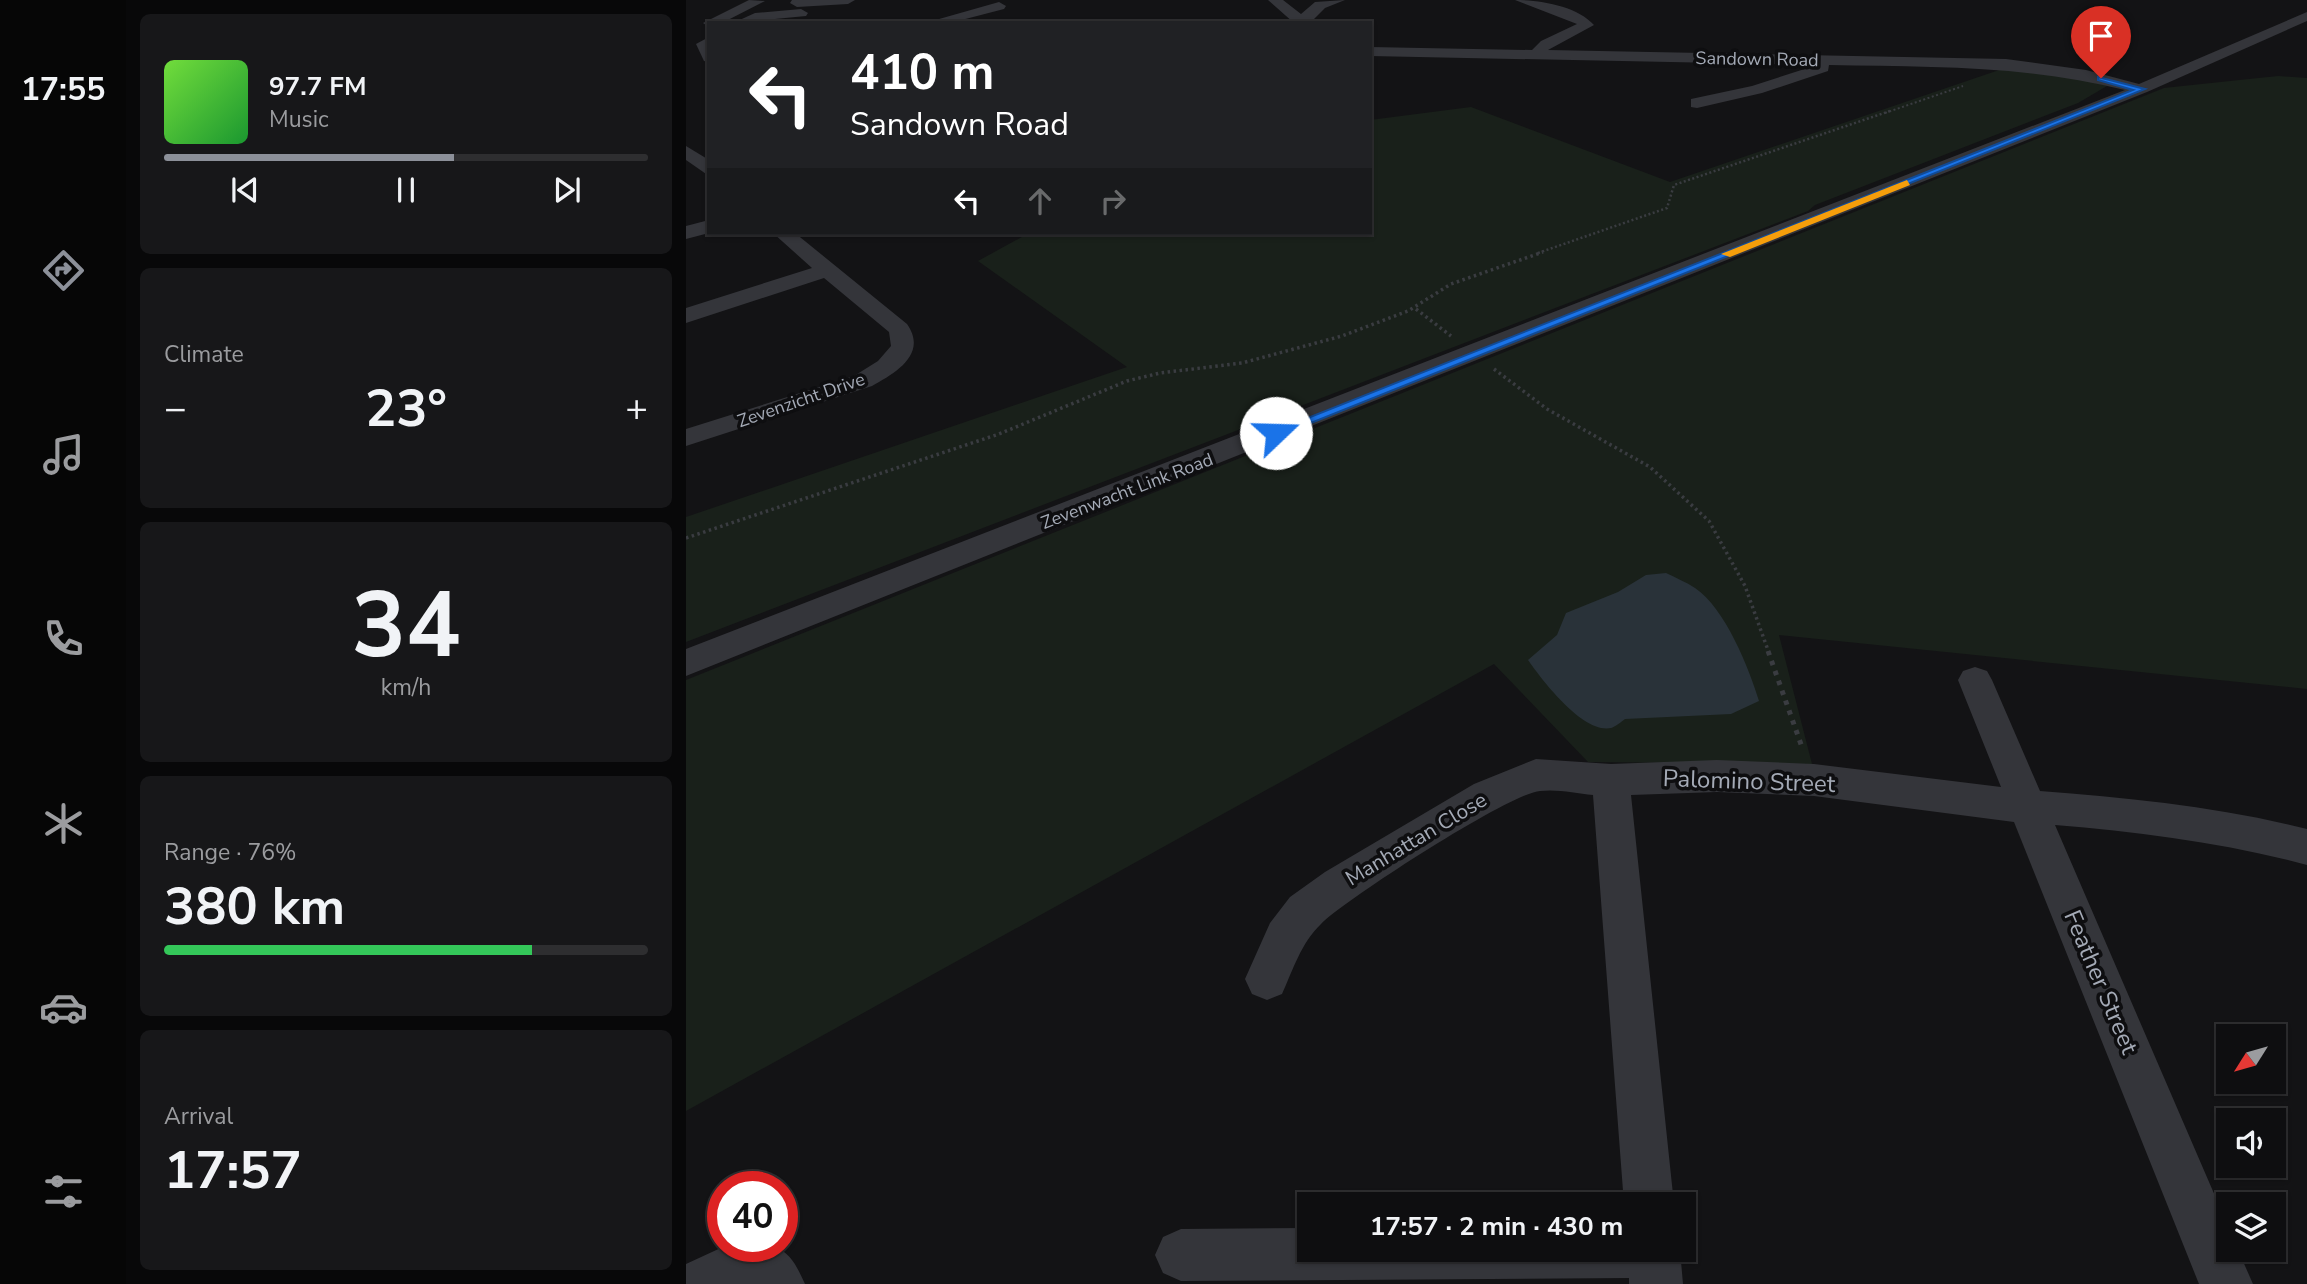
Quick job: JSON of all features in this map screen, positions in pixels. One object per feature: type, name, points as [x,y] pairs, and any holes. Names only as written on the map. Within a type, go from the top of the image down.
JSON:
[{"type":"street","points":[[714,21],[760,0]]},
{"type":"street","points":[[747,21],[771,14],[782,17],[800,10],[848,0]]},
{"type":"street","points":[[1275,0],[1301,21]]},
{"type":"street","points":[[1303,21],[1320,5],[1338,0]]},
{"type":"street","points":[[1522,0],[1576,17],[1587,25],[1546,44],[1539,51],[1540,55]]},
{"type":"street","points":[[940,21],[999,6]]},
{"type":"street","name":"Zevenwacht Link Road","points":[[686,663],[1475,355],[2141,89],[2307,16]]},
{"type":"street","points":[[2274,31],[2307,36]]},
{"type":"street","name":"Sandown Road","points":[[1372,51],[2039,67],[2141,89]]},
{"type":"street","points":[[1697,103],[1756,90],[1845,61]]},
{"type":"street","points":[[686,233],[707,227]]},
{"type":"street","name":"Zevenzicht Drive","points":[[686,438],[848,387],[877,374],[897,358],[904,342],[899,329],[785,235]]},
{"type":"street","points":[[686,316],[828,270]]},
{"type":"street","name":"Feather Street","points":[[1975,680],[2226,1284]]},
{"type":"street","name":"Manhattan Close","points":[[1267,979],[1285,937],[1306,911],[1339,885],[1487,795],[1535,775],[1611,780]]},
{"type":"street","name":"Palomino Street","points":[[1611,780],[1717,776],[1814,780],[2028,807],[2125,815],[2253,834],[2307,847]]},
{"type":"street","points":[[1611,780],[1648,1192]]},
{"type":"street","points":[[1181,1255],[1297,1253]]},
{"type":"street","points":[[703,1284],[741,1265],[760,1265],[775,1276],[778,1284]]},
{"type":"path","points":[[686,538],[799,497],[1044,418],[1134,379],[1259,359],[1416,309],[1443,293],[1451,284],[1667,208],[1674,185],[1964,85]]},
{"type":"path","points":[[1416,309],[1547,409],[1650,467],[1709,521],[1745,586],[1814,780]]},
{"type":"shaded area","points":[[2008,67],[2087,78],[2107,86],[2078,103],[1815,205],[1808,211],[686,642],[686,517],[1127,367],[978,261],[1025,235],[1372,235],[1372,120],[1471,107],[1670,182]]},
{"type":"shaded area","points":[[2278,76],[2307,78],[2307,689],[1779,635],[1812,764],[1588,762],[1494,664],[686,1111],[686,680],[2164,88]]},
{"type":"shaded area","points":[[1666,573],[1695,588],[1716,609],[1742,656],[1759,701],[1731,714],[1625,719],[1611,728],[1600,728],[1588,723],[1564,704],[1528,660],[1557,635],[1566,613],[1618,592],[1646,575]]},
{"type":"slow traffic","points":[[1726,254],[1907,183]]},
{"type":"route","points":[[1276,433],[2141,89],[2101,78]]}]
